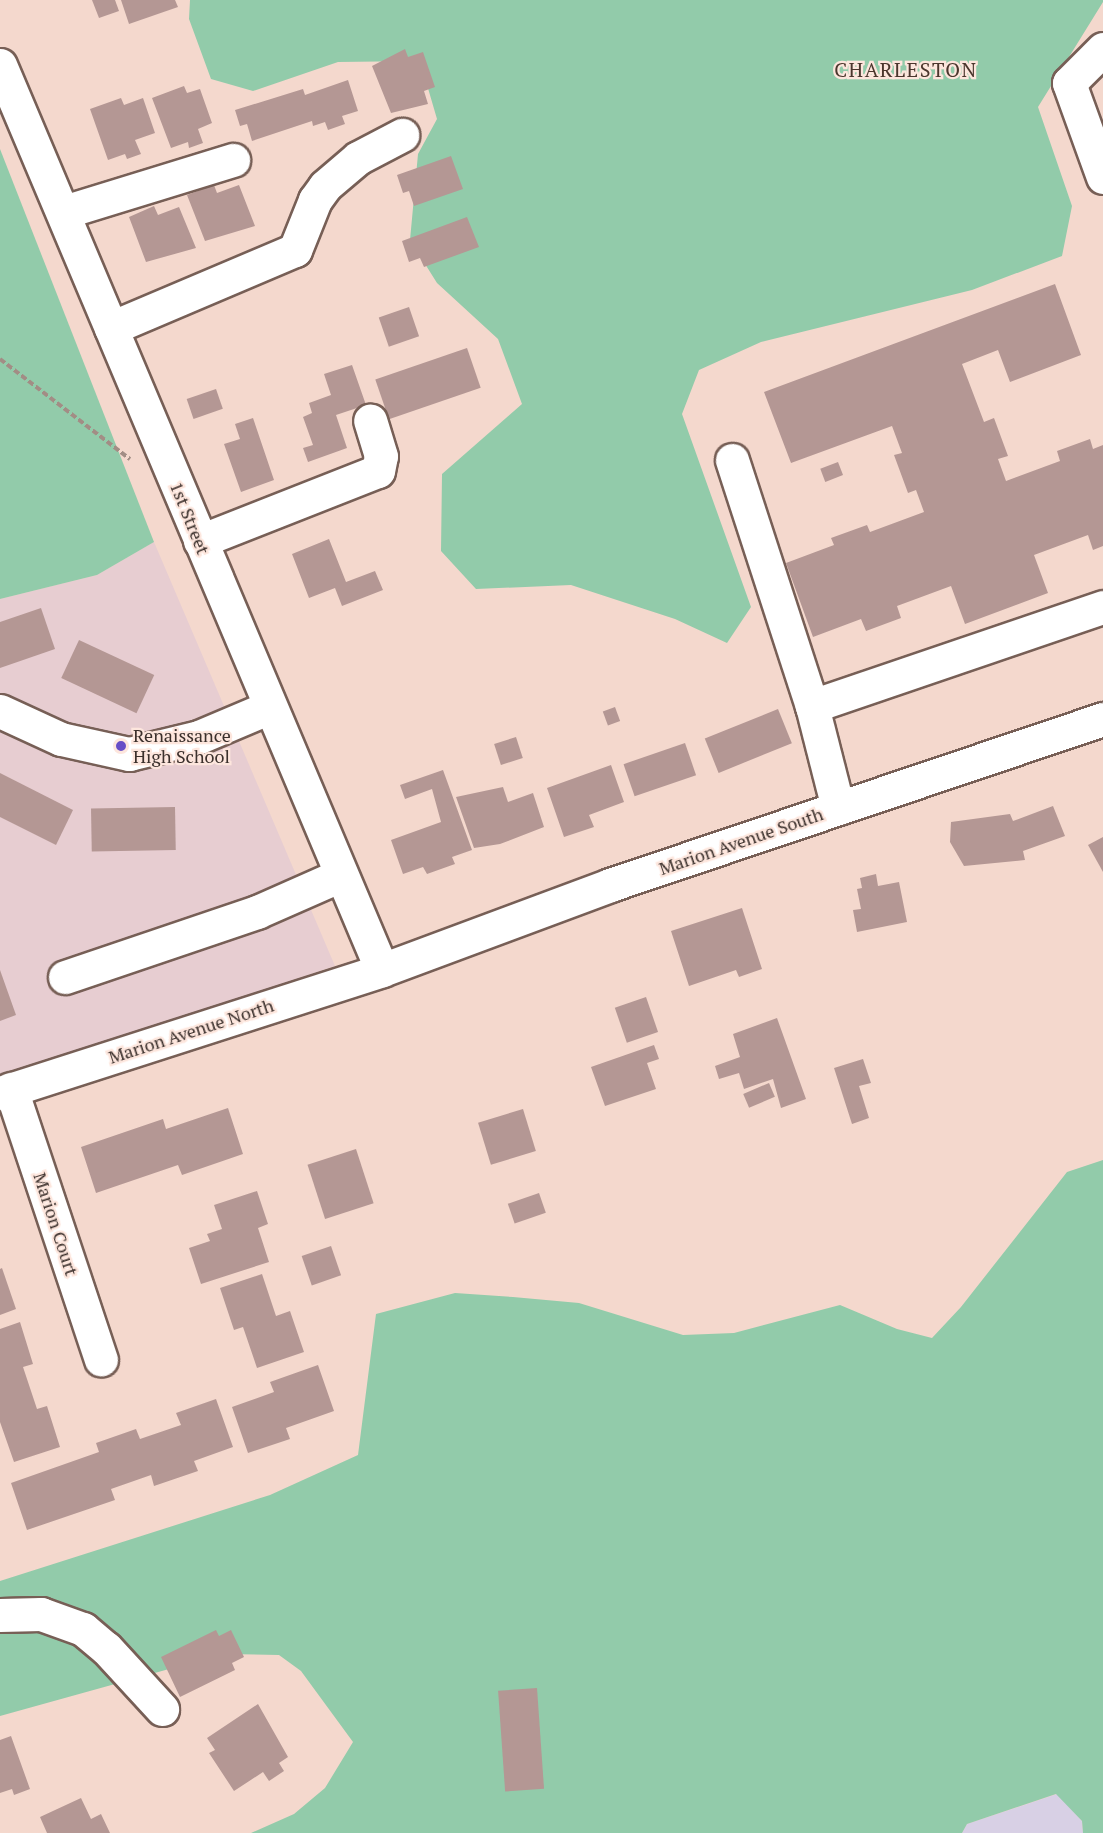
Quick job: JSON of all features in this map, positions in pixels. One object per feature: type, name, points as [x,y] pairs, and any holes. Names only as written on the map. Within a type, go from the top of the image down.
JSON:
[{"type":"main road","points":[[1103,49],[1069,83],[1103,177]]},
{"type":"main road","name":"1st Street","points":[[0,65],[382,970]]},
{"type":"main road","points":[[111,328],[295,250],[315,200],[325,186],[358,158],[402,135]]},
{"type":"main road","points":[[63,212],[232,160]]},
{"type":"main road","points":[[200,541],[378,471],[381,456],[370,421]]},
{"type":"main road","points":[[732,460],[812,706],[838,808]]},
{"type":"main road","points":[[812,706],[1103,607]]},
{"type":"main road","points":[[0,711],[61,739],[129,754],[199,737],[270,707]]},
{"type":"main road","name":"Marion Avenue South","points":[[382,970],[610,885],[1103,719]]},
{"type":"main road","points":[[65,977],[257,912],[342,875]]},
{"type":"main road","name":"Marion Avenue North","points":[[6,1091],[382,970]]},
{"type":"main road","name":"Marion Court","points":[[6,1091],[101,1359]]},
{"type":"main road","points":[[0,1615],[41,1614],[83,1629],[106,1648],[162,1709]]},
{"type":"path","points":[[0,359],[133,461]]},
{"type":"shaded area","name":"Renaissance High School","points":[[154,542],[335,966],[0,1079],[0,599],[97,575]]},
{"type":"shaded area","points":[[1057,1794],[1082,1821],[1083,1833],[962,1833],[967,1824]]},
{"type":"green space","points":[[190,0],[1103,0],[1103,2],[1038,107],[1072,206],[1062,256],[972,290],[761,342],[699,370],[682,414],[751,607],[727,643],[675,619],[571,585],[476,589],[441,551],[442,474],[522,404],[498,339],[437,283],[410,240],[418,154],[437,119],[420,61],[338,62],[253,91],[211,79],[189,19]]},
{"type":"green space","points":[[0,149],[154,542],[97,575],[0,599]]},
{"type":"green space","points":[[1103,1160],[1103,1833],[1083,1833],[1082,1821],[1056,1794],[967,1824],[962,1833],[251,1833],[294,1814],[325,1788],[353,1742],[301,1671],[279,1655],[223,1654],[0,1716],[0,1581],[270,1495],[358,1455],[376,1314],[455,1293],[579,1303],[683,1335],[734,1333],[840,1305],[897,1329],[932,1338],[961,1307],[1067,1172]]},
{"type":"building","points":[[92,0],[115,0],[119,11],[99,18]]},
{"type":"building","points":[[121,0],[175,0],[178,7],[129,24]]},
{"type":"building","points":[[405,49],[408,57],[423,52],[435,87],[424,91],[428,104],[391,113],[372,66]]},
{"type":"building","points":[[348,80],[358,111],[342,116],[345,124],[328,130],[325,122],[313,126],[312,121],[252,141],[247,124],[240,126],[235,110],[303,89],[305,95]]},
{"type":"building","points":[[184,86],[187,93],[200,89],[212,123],[198,129],[203,143],[189,148],[188,142],[171,148],[152,98]]},
{"type":"building","points":[[121,98],[124,105],[143,98],[155,133],[135,140],[141,154],[127,159],[125,154],[108,160],[90,109]]},
{"type":"building","points":[[451,156],[463,189],[414,206],[409,191],[403,193],[397,175]]},
{"type":"building","points":[[214,185],[217,193],[239,185],[255,226],[205,241],[187,195]]},
{"type":"building","points":[[154,206],[158,215],[179,207],[196,248],[146,262],[129,217]]},
{"type":"building","points":[[467,217],[479,247],[424,267],[420,258],[409,262],[402,241]]},
{"type":"building","points":[[1055,284],[1081,355],[1010,382],[998,350],[962,364],[984,422],[994,418],[1008,456],[998,459],[1006,481],[1060,461],[1057,451],[1090,439],[1093,449],[1103,445],[1103,546],[1093,550],[1088,535],[1034,555],[1048,593],[965,624],[951,586],[897,606],[901,618],[866,631],[861,619],[813,637],[786,563],[834,545],[831,538],[867,525],[870,532],[924,512],[916,490],[908,493],[894,455],[902,453],[892,426],[791,463],[764,392]]},
{"type":"building","points":[[409,307],[419,336],[389,347],[379,317]]},
{"type":"building","points":[[467,348],[481,388],[389,419],[375,380]]},
{"type":"building","points":[[352,365],[366,405],[336,415],[347,448],[308,462],[303,448],[313,445],[303,417],[312,413],[309,403],[331,395],[324,374]]},
{"type":"building","points":[[216,389],[223,409],[194,419],[187,399]]},
{"type":"building","points":[[253,418],[274,480],[241,492],[224,444],[240,439],[235,424]]},
{"type":"building","points":[[838,462],[843,475],[825,482],[820,469]]},
{"type":"building","points":[[329,539],[346,582],[375,571],[383,590],[342,606],[335,588],[309,598],[292,554]]},
{"type":"building","points":[[41,608],[55,649],[0,668],[0,622]]},
{"type":"building","points":[[79,640],[154,675],[136,713],[61,678]]},
{"type":"building","points":[[615,707],[620,721],[608,726],[603,711]]},
{"type":"building","points":[[778,709],[792,743],[719,773],[705,739]]},
{"type":"building","points":[[516,737],[523,758],[501,765],[494,744]]},
{"type":"building","points":[[685,743],[696,775],[635,796],[624,764]]},
{"type":"building","points":[[611,765],[624,802],[589,815],[594,827],[564,837],[547,788]]},
{"type":"building","points":[[443,770],[472,850],[452,857],[455,864],[427,874],[423,867],[403,874],[391,840],[441,822],[432,789],[405,799],[400,785]]},
{"type":"building","points":[[0,773],[73,810],[56,845],[0,817]]},
{"type":"building","points":[[503,787],[508,802],[533,793],[544,827],[500,844],[474,848],[456,797]]},
{"type":"building","points":[[1053,806],[1065,836],[1023,851],[1025,860],[964,866],[950,842],[951,822],[1010,814],[1013,821]]},
{"type":"building","points":[[175,807],[176,850],[92,851],[91,808]]},
{"type":"building","points":[[1103,837],[1103,872],[1088,845]]},
{"type":"building","points":[[876,874],[878,886],[899,882],[907,922],[857,932],[853,910],[861,909],[857,889],[862,888],[860,878]]},
{"type":"building","points":[[742,908],[762,969],[739,977],[736,970],[689,986],[671,931]]},
{"type":"building","points":[[0,970],[16,1015],[0,1021]]},
{"type":"building","points":[[646,997],[658,1032],[627,1043],[615,1008]]},
{"type":"building","points":[[777,1018],[806,1099],[781,1108],[773,1079],[744,1089],[739,1073],[719,1079],[715,1066],[740,1057],[733,1034]]},
{"type":"building","points":[[654,1045],[659,1059],[647,1063],[656,1089],[605,1106],[591,1067]]},
{"type":"building","points":[[863,1059],[871,1083],[859,1086],[869,1118],[852,1124],[834,1068]]},
{"type":"building","points":[[769,1083],[775,1097],[749,1108],[743,1094]]},
{"type":"building","points":[[228,1108],[243,1154],[182,1175],[178,1165],[96,1193],[81,1147],[163,1119],[166,1129]]},
{"type":"building","points":[[523,1109],[536,1151],[491,1165],[478,1123]]},
{"type":"building","points":[[356,1149],[374,1203],[325,1219],[307,1165]]},
{"type":"building","points":[[257,1191],[268,1224],[258,1228],[269,1262],[201,1284],[189,1248],[210,1241],[207,1234],[222,1229],[214,1205]]},
{"type":"building","points":[[539,1193],[546,1213],[515,1224],[508,1204]]},
{"type":"building","points":[[331,1246],[341,1275],[312,1285],[302,1256]]},
{"type":"building","points":[[2,1268],[16,1309],[0,1315],[0,1269]]},
{"type":"building","points":[[262,1274],[276,1316],[290,1311],[304,1352],[257,1368],[243,1327],[234,1330],[220,1288]]},
{"type":"building","points":[[20,1322],[33,1364],[23,1367],[37,1409],[47,1406],[60,1447],[14,1462],[0,1422],[0,1329]]},
{"type":"building","points":[[318,1365],[334,1411],[286,1428],[290,1439],[248,1453],[232,1407],[274,1392],[270,1382]]},
{"type":"building","points":[[216,1399],[233,1447],[194,1461],[198,1471],[154,1486],[151,1475],[111,1489],[115,1500],[27,1530],[11,1483],[99,1452],[96,1443],[136,1429],[140,1439],[181,1425],[176,1413]]},
{"type":"building","points":[[216,1630],[219,1636],[231,1630],[244,1657],[232,1663],[235,1670],[180,1697],[161,1657]]},
{"type":"building","points":[[537,1688],[544,1789],[505,1791],[498,1691]]},
{"type":"building","points":[[258,1704],[288,1757],[279,1763],[284,1771],[269,1781],[263,1772],[234,1791],[209,1753],[215,1750],[207,1738]]},
{"type":"building","points":[[11,1736],[30,1789],[14,1795],[12,1789],[0,1793],[0,1740]]},
{"type":"building","points":[[81,1798],[91,1819],[101,1814],[110,1833],[47,1833],[40,1817]]},
{"type":"place","name":"Renaissance High School","points":[[121,746]]},
{"type":"district","name":"CHARLESTON","points":[[906,69]]}]
